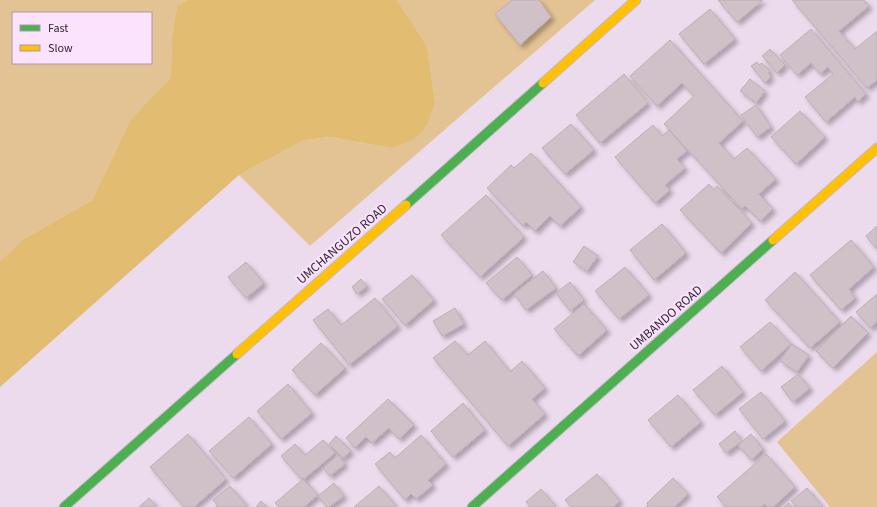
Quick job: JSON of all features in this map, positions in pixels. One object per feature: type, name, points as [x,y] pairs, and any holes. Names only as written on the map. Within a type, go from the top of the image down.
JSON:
[{"type":"street","name":"UMCHANGUZO ROAD","points":[[64,507],[636,0]]},
{"type":"street","name":"UMBANDO ROAD","points":[[472,507],[877,148]]},
{"type":"shaded area","points":[[0,0],[187,0],[177,6],[172,37],[171,77],[131,119],[92,200],[24,239],[0,261]]},
{"type":"shaded area","points":[[187,0],[397,0],[427,46],[435,102],[428,123],[412,140],[391,148],[331,137],[304,140],[239,175],[0,387],[0,261],[24,239],[92,200],[131,119],[171,77],[172,37],[177,6]]},
{"type":"shaded area","points":[[397,0],[595,0],[310,246],[239,175],[304,140],[331,137],[391,148],[435,102],[427,46]]},
{"type":"shaded area","points":[[877,352],[877,507],[830,507],[777,442]]},
{"type":"building","points":[[512,0],[539,0],[551,17],[520,45],[495,14]]},
{"type":"building","points":[[718,0],[763,0],[737,22]]},
{"type":"building","points":[[792,0],[864,0],[869,6],[839,31],[855,49],[877,31],[877,80],[867,88]]},
{"type":"building","points":[[710,9],[735,39],[704,64],[679,34]]},
{"type":"building","points":[[811,29],[866,94],[858,102],[855,97],[826,122],[805,97],[833,74],[828,67],[820,74],[811,63],[797,75],[780,55]]},
{"type":"building","points":[[670,40],[743,121],[719,143],[734,159],[747,148],[776,179],[759,194],[773,209],[760,221],[745,206],[742,209],[664,124],[694,96],[682,83],[657,106],[630,76]]},
{"type":"building","points":[[770,49],[785,65],[777,73],[762,56]]},
{"type":"building","points":[[757,62],[759,65],[762,63],[770,71],[768,73],[771,77],[765,83],[751,66]]},
{"type":"building","points":[[624,74],[648,103],[600,143],[576,115]]},
{"type":"building","points":[[750,79],[765,91],[756,103],[740,91]]},
{"type":"building","points":[[756,105],[771,127],[757,137],[741,115]]},
{"type":"building","points":[[800,111],[825,137],[796,164],[771,137]]},
{"type":"building","points":[[571,124],[594,150],[565,174],[542,148]]},
{"type":"building","points":[[653,125],[662,136],[669,130],[687,151],[677,159],[685,168],[665,185],[670,190],[655,203],[615,157]]},
{"type":"building","points":[[531,153],[581,207],[560,226],[550,216],[535,231],[526,222],[523,226],[487,188],[511,165],[514,168]]},
{"type":"building","points":[[709,184],[714,190],[717,186],[752,223],[721,253],[680,210]]},
{"type":"building","points":[[486,195],[524,237],[480,277],[441,235]]},
{"type":"building","points":[[662,224],[686,253],[654,280],[630,250]]},
{"type":"building","points":[[877,226],[877,249],[866,236]]},
{"type":"building","points":[[851,240],[874,267],[849,289],[855,298],[841,310],[810,275]]},
{"type":"building","points":[[584,246],[598,256],[587,271],[573,262]]},
{"type":"building","points":[[517,257],[532,275],[502,300],[486,283]]},
{"type":"building","points":[[246,262],[264,283],[246,298],[228,277]]},
{"type":"building","points":[[625,267],[649,295],[619,319],[595,291]]},
{"type":"building","points":[[543,271],[556,288],[526,310],[514,294]]},
{"type":"building","points":[[795,272],[840,322],[810,348],[765,300]]},
{"type":"building","points":[[412,275],[434,300],[405,325],[382,299]]},
{"type":"building","points":[[361,279],[367,286],[357,294],[352,287]]},
{"type":"building","points":[[570,282],[584,300],[570,311],[556,293]]},
{"type":"building","points":[[877,294],[877,322],[870,328],[856,312]]},
{"type":"building","points":[[375,298],[398,326],[349,365],[313,320],[328,309],[341,325]]},
{"type":"building","points":[[584,304],[607,330],[578,356],[554,329]]},
{"type":"building","points":[[455,308],[464,324],[442,336],[433,321]]},
{"type":"building","points":[[851,316],[868,333],[833,368],[816,351]]},
{"type":"building","points":[[770,322],[791,344],[761,371],[740,347]]},
{"type":"building","points":[[455,341],[468,355],[485,341],[510,372],[522,361],[545,388],[532,399],[545,414],[508,446],[433,358]]},
{"type":"building","points":[[321,343],[345,368],[315,395],[292,370]]},
{"type":"building","points":[[792,344],[809,355],[797,372],[780,361]]},
{"type":"building","points":[[722,366],[743,392],[715,415],[693,390]]},
{"type":"building","points":[[798,374],[810,388],[793,402],[781,387]]},
{"type":"building","points":[[288,384],[312,413],[281,439],[257,411]]},
{"type":"building","points":[[761,392],[785,421],[763,439],[739,409]]},
{"type":"building","points":[[678,395],[701,422],[671,447],[648,420]]},
{"type":"building","points":[[388,399],[414,425],[399,439],[389,428],[372,443],[366,437],[355,448],[346,438]]},
{"type":"building","points":[[463,403],[485,430],[453,457],[431,431]]},
{"type":"building","points":[[249,417],[272,444],[233,478],[209,451]]},
{"type":"building","points":[[735,431],[742,441],[726,453],[719,444]]},
{"type":"building","points":[[188,434],[226,479],[194,507],[184,507],[150,467]]},
{"type":"building","points":[[751,434],[763,449],[751,460],[738,445]]},
{"type":"building","points":[[421,435],[446,464],[428,480],[433,485],[416,499],[411,494],[405,500],[375,464],[390,452],[395,458]]},
{"type":"building","points":[[336,436],[351,451],[343,458],[329,444]]},
{"type":"building","points":[[323,440],[335,453],[304,479],[301,479],[281,456],[295,444],[305,455]]},
{"type":"building","points":[[766,454],[795,487],[773,507],[767,507],[765,504],[761,507],[726,507],[717,497]]},
{"type":"building","points":[[338,455],[345,464],[330,476],[323,468]]},
{"type":"building","points":[[597,474],[620,501],[613,507],[571,507],[565,500]]},
{"type":"building","points":[[673,478],[688,494],[674,507],[646,507],[648,505],[647,503]]},
{"type":"building","points":[[303,479],[318,495],[305,506],[306,507],[279,507],[275,503]]},
{"type":"building","points":[[334,483],[344,496],[327,507],[318,496]]},
{"type":"building","points":[[230,486],[248,507],[216,507],[218,506],[213,500]]},
{"type":"building","points":[[379,486],[397,507],[354,507]]},
{"type":"building","points":[[807,488],[823,507],[796,507],[791,501]]},
{"type":"building","points":[[541,489],[556,507],[530,507],[526,502]]},
{"type":"building","points":[[149,498],[157,507],[139,507]]},
{"type":"building","points":[[261,501],[267,507],[256,507]]},
{"type":"building","points":[[789,503],[792,507],[784,507]]},
{"type":"traffic: fast","points":[[406,205],[543,83]]},
{"type":"traffic: fast","points":[[472,507],[773,240]]},
{"type":"traffic: fast","points":[[64,507],[237,354]]},
{"type":"traffic: slow","points":[[543,83],[636,0]]},
{"type":"traffic: slow","points":[[773,240],[877,148]]},
{"type":"traffic: slow","points":[[237,354],[406,205]]}]
